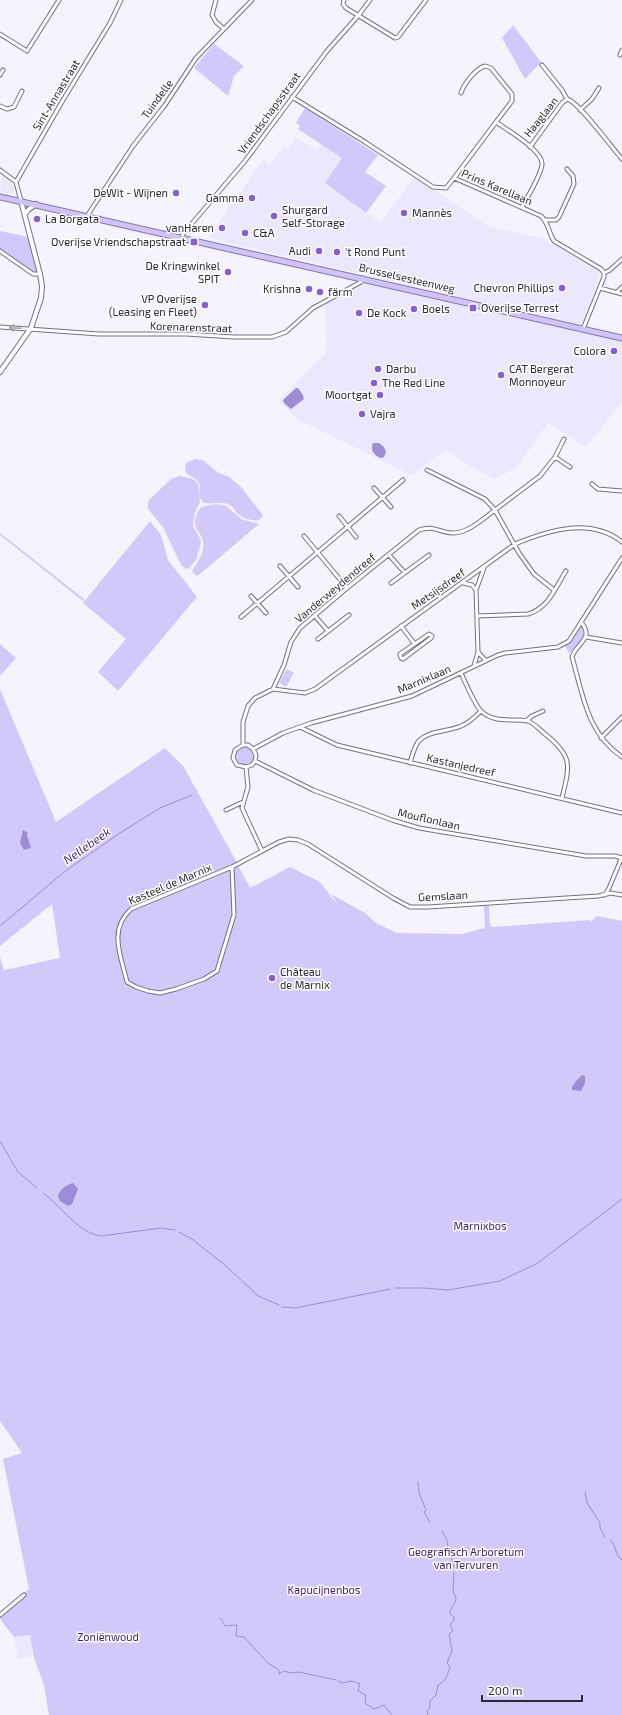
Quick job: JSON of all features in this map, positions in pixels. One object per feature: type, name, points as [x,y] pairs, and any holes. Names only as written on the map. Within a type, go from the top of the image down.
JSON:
[{"type":"main road","name":"Brusselsesteenweg","points":[[0,197],[363,278],[622,338]]},
{"type":"street","points":[[0,34],[27,51],[59,0]]},
{"type":"street","name":"Sint-Annastraat","points":[[16,182],[110,23],[121,0]]},
{"type":"street","points":[[216,0],[212,15],[216,22],[224,29]]},
{"type":"street","name":"Tuindelle","points":[[87,216],[133,146],[172,96],[196,58],[252,0]]},
{"type":"street","points":[[344,0],[344,6],[358,16],[397,37],[426,0]]},
{"type":"street","name":"Vriendschapsstraat","points":[[182,237],[245,161],[327,51],[370,0]]},
{"type":"street","points":[[620,55],[622,50]]},
{"type":"street","points":[[542,65],[562,90],[567,99],[571,100],[622,158]]},
{"type":"street","points":[[454,178],[513,98],[511,92],[491,68],[485,66],[479,69],[463,87],[461,93]]},
{"type":"street","points":[[0,75],[3,70]]},
{"type":"street","points":[[580,110],[592,99],[599,88]]},
{"type":"street","points":[[0,106],[8,109],[14,107],[22,91]]},
{"type":"street","name":"Prins Karellaan","points":[[292,97],[365,142],[433,187],[446,188],[454,178],[522,207],[546,220]]},
{"type":"street","name":"Haaglaan","points":[[530,147],[562,103],[567,99]]},
{"type":"street","points":[[496,122],[539,155],[542,166],[522,207]]},
{"type":"street","points":[[567,169],[573,176],[574,184],[559,216],[552,221],[546,220],[550,235],[554,241],[604,272]]},
{"type":"street","points":[[0,170],[16,182],[42,286],[41,298],[31,328],[0,372]]},
{"type":"street","points":[[25,214],[36,204]]},
{"type":"street","points":[[0,251],[33,274],[40,274]]},
{"type":"street","points":[[604,272],[610,270],[622,259]]},
{"type":"street","points":[[583,329],[600,288],[604,272]]},
{"type":"street","name":"Korenarenstraat","points":[[0,327],[99,334],[186,334],[234,337],[272,337],[286,332],[313,308],[361,282],[363,278]]},
{"type":"street","points":[[617,292],[622,287]]},
{"type":"street","points":[[600,288],[622,294]]},
{"type":"street","name":"Vanderweydendreef","points":[[273,689],[284,665],[291,642],[300,628],[389,555],[412,534],[419,530],[430,528],[446,532],[464,532],[495,510],[540,476],[555,457],[564,439]]},
{"type":"street","points":[[555,457],[570,467]]},
{"type":"street","points":[[427,470],[485,499],[495,510],[534,574],[554,590]]},
{"type":"street","points":[[241,617],[403,480]]},
{"type":"street","points":[[592,484],[598,489],[622,491]]},
{"type":"street","points":[[374,488],[391,507]]},
{"type":"street","points":[[339,516],[356,537]]},
{"type":"street","name":"Metsijsdreef","points":[[273,689],[292,692],[310,692],[484,568],[515,544],[545,533],[572,528],[603,530],[612,534],[622,542]]},
{"type":"street","points":[[304,536],[347,588]]},
{"type":"street","points":[[389,555],[405,573]]},
{"type":"street","points":[[391,583],[430,555]]},
{"type":"street","name":"Marnixlaan","points":[[254,750],[283,733],[311,723],[412,696],[474,666],[505,653],[558,647],[568,641],[622,558]]},
{"type":"street","points":[[280,566],[298,586]]},
{"type":"street","points":[[474,666],[478,652],[476,590],[484,568]]},
{"type":"street","points":[[477,616],[528,614],[535,612],[547,604],[566,571]]},
{"type":"street","points":[[463,583],[472,585],[476,590]]},
{"type":"street","points":[[251,596],[266,613]]},
{"type":"street","points":[[318,639],[349,615]]},
{"type":"street","points":[[315,616],[328,631]]},
{"type":"street","points":[[581,622],[585,626],[586,637],[581,645],[574,651],[572,656],[592,724],[601,738],[614,752],[622,757]]},
{"type":"street","points":[[401,626],[414,643]]},
{"type":"street","points":[[428,634],[432,636],[403,659],[401,658],[400,654],[414,643],[428,634]]},
{"type":"street","points":[[586,637],[622,643]]},
{"type":"street","points":[[478,652],[486,661]]},
{"type":"street","points":[[461,673],[481,711],[496,719],[505,721],[530,722],[561,747],[567,758],[567,776],[562,798]]},
{"type":"street","points":[[242,745],[243,722],[248,706],[255,698],[273,689]]},
{"type":"street","points":[[410,763],[418,743],[423,738],[433,733],[452,729],[468,723],[481,711]]},
{"type":"street","points":[[526,721],[532,716],[543,711]]},
{"type":"street","points":[[601,738],[622,717]]},
{"type":"street","name":"Kastanjedreef","points":[[300,727],[337,745],[622,813]]},
{"type":"street","points":[[242,745],[250,746],[256,754],[254,761],[246,767],[238,765],[233,758],[235,750],[242,745]]},
{"type":"street","name":"Mouflonlaan","points":[[254,761],[313,790],[392,820],[419,828],[586,856],[615,856],[622,858]]},
{"type":"street","points":[[246,767],[249,783],[242,808],[244,816],[262,851]]},
{"type":"street","points":[[226,810],[243,802]]},
{"type":"street","name":"Gemslaan","points":[[262,851],[279,842],[289,839],[298,840],[308,844],[393,898],[410,907],[428,908],[605,895],[611,893],[622,895]]},
{"type":"street","name":"Kasteel de Marnix","points":[[232,867],[234,915],[217,971],[204,979],[176,989],[160,992],[148,991],[127,982],[117,941],[118,927],[123,916],[139,904],[185,888],[232,867],[262,851]]},
{"type":"street","points":[[605,895],[610,888],[622,858]]},
{"type":"street","points":[[0,1615],[24,1595]]},
{"type":"shaded area","points":[[296,138],[316,150],[321,144],[343,158],[325,183],[380,223],[415,177],[490,227],[541,238],[601,272],[582,325],[208,238],[263,160],[270,165],[278,152],[280,153],[284,147],[288,149]]},
{"type":"shaded area","points":[[2,175],[15,186],[15,194],[0,192]]},
{"type":"shaded area","points":[[360,282],[622,340],[622,402],[586,447],[548,423],[517,467],[495,479],[463,462],[446,450],[411,475],[297,419],[278,401],[326,353],[325,301]]},
{"type":"shaded area","points":[[296,388],[298,388],[304,399],[291,409],[284,403],[283,400]]},
{"type":"shaded area","points":[[373,443],[379,443],[384,447],[386,452],[384,457],[381,458],[375,454],[372,450]]},
{"type":"shaded area","points":[[23,830],[28,833],[27,835],[31,848],[24,850],[20,843]]},
{"type":"shaded area","points":[[582,1075],[585,1076],[585,1083],[581,1091],[572,1090],[575,1082]]},
{"type":"shaded area","points":[[73,1183],[78,1189],[72,1204],[68,1206],[60,1201],[58,1196],[60,1191]]},
{"type":"shaded area","points":[[30,1634],[33,1656],[18,1659],[14,1637]]},
{"type":"green space","points":[[513,25],[541,62],[525,79],[502,38]]},
{"type":"green space","points":[[214,44],[244,66],[234,76],[228,96],[194,68]]},
{"type":"green space","points":[[305,108],[378,155],[365,172],[386,186],[366,213],[325,183],[342,158],[298,129],[300,126],[296,123]]},
{"type":"green space","points":[[0,231],[28,237],[37,271],[33,273],[0,250]]},
{"type":"green space","points":[[195,459],[203,460],[217,472],[229,477],[241,487],[263,516],[258,520],[250,520],[239,515],[232,506],[228,504],[203,503],[200,498],[200,485],[198,481],[187,474],[185,470],[186,463]]},
{"type":"green space","points":[[180,476],[193,479],[198,484],[200,502],[195,512],[193,527],[201,542],[196,560],[189,568],[186,569],[181,565],[163,527],[148,509],[148,501],[171,479]]},
{"type":"green space","points":[[216,504],[226,506],[241,519],[259,524],[196,576],[192,571],[199,560],[203,548],[203,542],[202,537],[195,526],[195,521],[201,507]]},
{"type":"green space","points":[[150,521],[161,535],[168,560],[197,597],[118,691],[98,672],[126,639],[83,603]]},
{"type":"green space","points":[[0,533],[84,599],[83,601],[0,535]]},
{"type":"green space","points":[[581,626],[584,628],[582,639],[578,646],[569,653],[565,646]]},
{"type":"green space","points":[[0,644],[16,658],[0,676]]},
{"type":"green space","points":[[287,669],[294,673],[286,687],[279,683]]},
{"type":"green space","points":[[0,689],[56,822],[165,748],[183,766],[250,888],[290,867],[320,882],[340,908],[331,894],[365,913],[376,923],[397,933],[462,934],[485,928],[484,906],[489,906],[490,926],[494,927],[589,920],[590,922],[597,916],[622,921],[622,1715],[49,1715],[44,1685],[34,1658],[30,1635],[14,1637],[0,1619],[0,1614],[29,1589],[3,1459],[22,1453],[0,1421],[0,957],[4,970],[60,958],[52,904],[0,946]],"holes":[[[73,1183],[68,1206],[60,1201]]]},
{"type":"green space","points":[[245,747],[251,750],[254,756],[251,762],[245,765],[239,762],[236,756],[239,750]]},
{"type":"waterway","name":"Nellebeek","points":[[0,926],[64,872],[120,833],[160,808],[192,795]]},
{"type":"waterway","points":[[0,1141],[18,1172],[37,1188]]},
{"type":"waterway","points":[[43,1193],[84,1230],[92,1234],[101,1236],[161,1228],[175,1230]]},
{"type":"waterway","points":[[395,1288],[448,1290],[500,1281],[538,1263],[622,1199]]},
{"type":"waterway","points":[[179,1232],[192,1239],[226,1266],[258,1296],[279,1305]]},
{"type":"waterway","points":[[282,1307],[295,1308],[390,1289]]},
{"type":"waterway","points":[[418,1482],[419,1493],[426,1510],[424,1512],[430,1522]]},
{"type":"waterway","points":[[585,1492],[587,1503],[600,1523],[600,1528],[605,1537]]},
{"type":"waterway","points":[[442,1531],[447,1540],[448,1549],[455,1568]]},
{"type":"waterway","points":[[610,1540],[614,1545],[619,1558],[622,1560]]},
{"type":"waterway","points":[[428,1715],[427,1711],[430,1708],[430,1701],[436,1695],[438,1685],[445,1679],[450,1666],[447,1663],[452,1651],[449,1634],[453,1631],[450,1624],[454,1621],[454,1617],[450,1614],[450,1611],[456,1601],[453,1592],[454,1572]]},
{"type":"waterway","points":[[219,1618],[225,1626],[237,1625],[236,1636],[244,1637],[268,1663],[279,1670],[279,1674],[284,1671],[291,1673],[299,1672],[336,1680]]},
{"type":"waterway","points":[[338,1681],[342,1683],[352,1681],[360,1684],[358,1691],[366,1695],[365,1703],[374,1709],[384,1705],[392,1715]]},
{"type":"place","name":"DeWit - Wijnen","points":[[176,193]]},
{"type":"place","name":"Gamma","points":[[252,198]]},
{"type":"place","name":"Mannès","points":[[404,213]]},
{"type":"place","name":"Shurgard Self-Storage","points":[[274,216]]},
{"type":"place","name":"La Borgata","points":[[37,219]]},
{"type":"place","name":"vanHaren","points":[[222,228]]},
{"type":"place","name":"C&A","points":[[245,233]]},
{"type":"place","name":"Overijse Vriendschapstraat","points":[[194,242]]},
{"type":"place","name":"Audi","points":[[319,251]]},
{"type":"place","name":"'t Rond Punt","points":[[337,252]]},
{"type":"place","name":"De Kringwinkel SPIT","points":[[228,272]]},
{"type":"place","name":"Chevron Phillips","points":[[562,288]]},
{"type":"place","name":"Krishna","points":[[309,289]]},
{"type":"place","name":"färm","points":[[320,292]]},
{"type":"place","name":"VP Overijse (Leasing en Fleet)","points":[[205,305]]},
{"type":"place","name":"Overijse Terrest","points":[[473,308]]},
{"type":"place","name":"Boels","points":[[414,309]]},
{"type":"place","name":"De Kock","points":[[359,313]]},
{"type":"place","name":"Colora","points":[[614,351]]},
{"type":"place","name":"Darbu","points":[[378,369]]},
{"type":"place","name":"CAT Bergerat Monnoyeur","points":[[501,375]]},
{"type":"place","name":"The Red Line","points":[[374,383]]},
{"type":"place","name":"Moortgat","points":[[380,395]]},
{"type":"place","name":"Vajra","points":[[362,414]]},
{"type":"place","name":"Château de Marnix","points":[[272,978]]},
{"type":"park label","name":"Marnixbos","points":[[480,1226]]},
{"type":"park label","name":"Geografisch Arboretum van Tervuren","points":[[466,1558]]},
{"type":"park label","name":"Kapucijnenbos","points":[[324,1590]]},
{"type":"park label","name":"Zoniënwoud","points":[[108,1637]]}]
